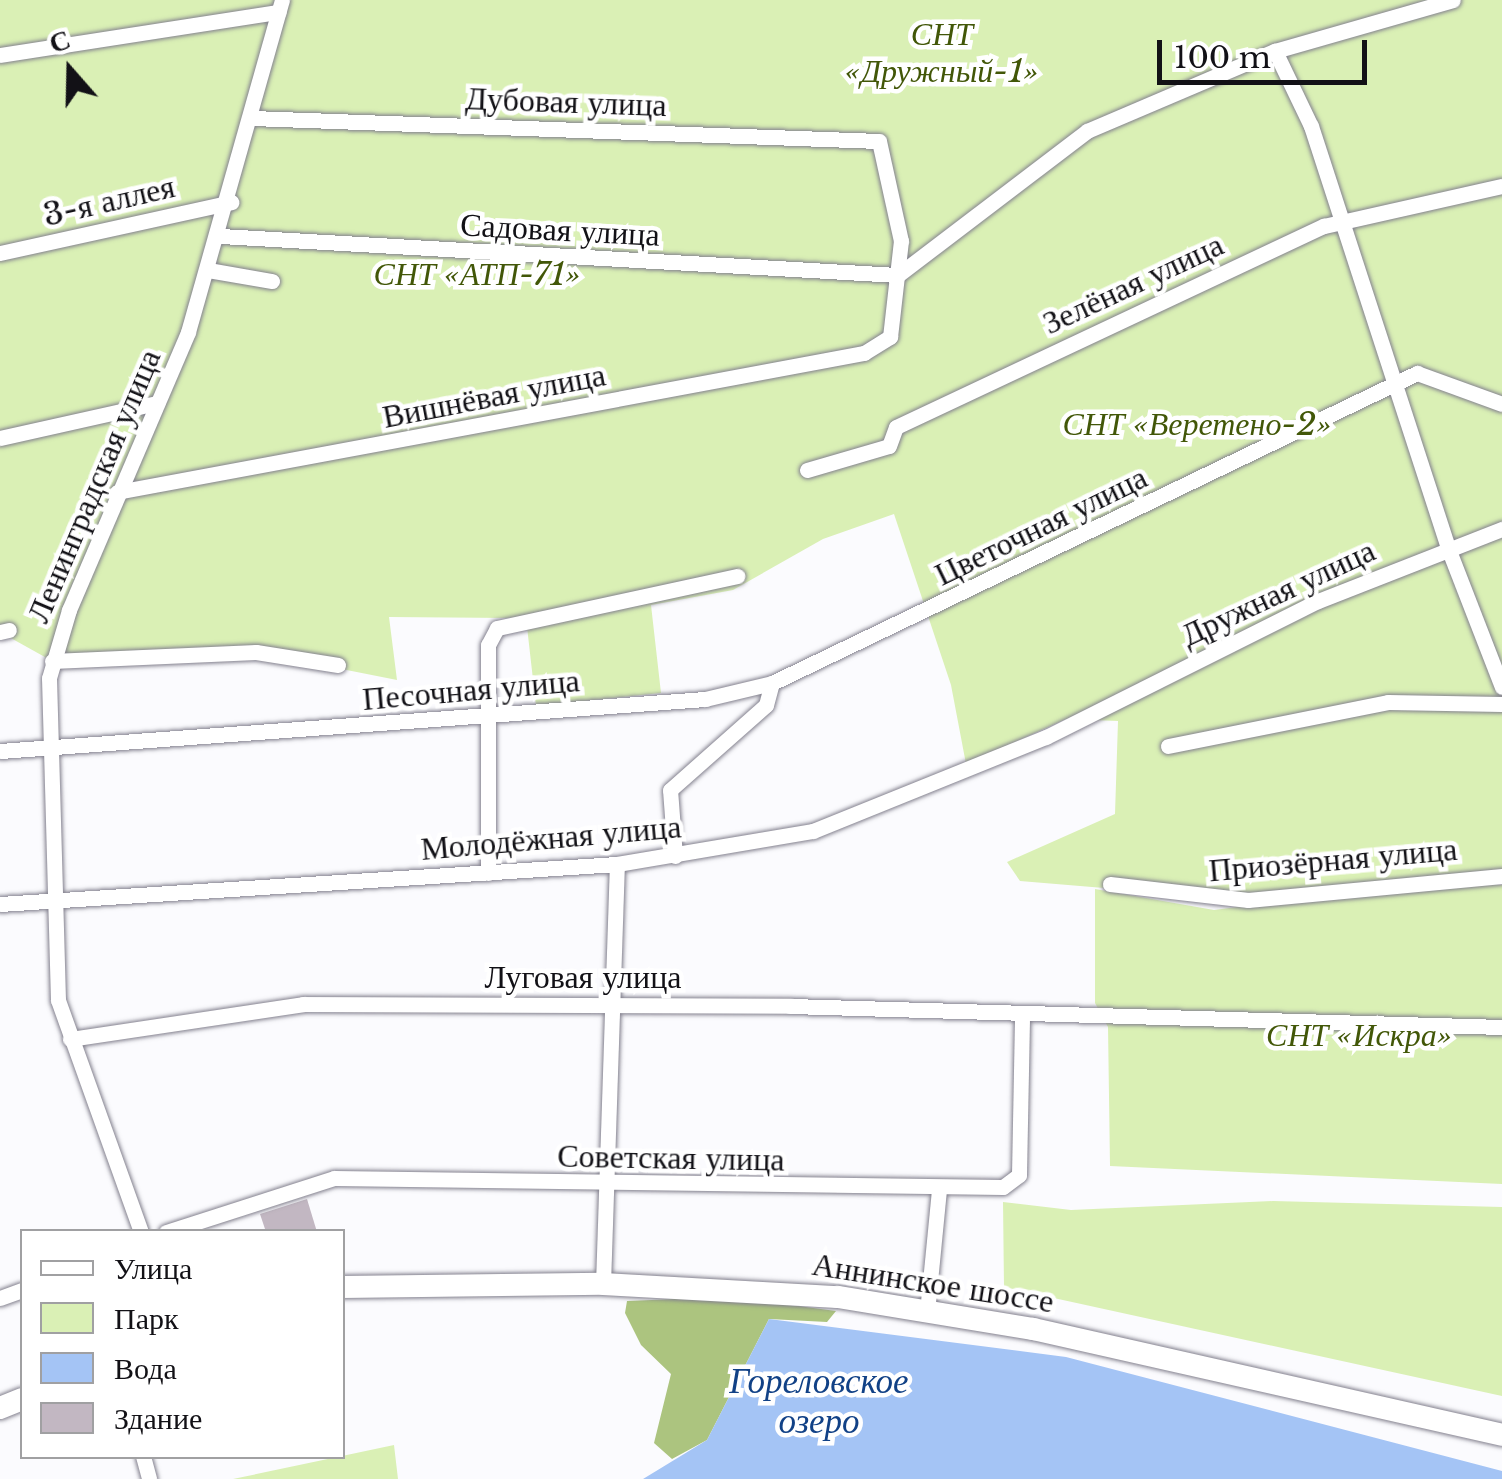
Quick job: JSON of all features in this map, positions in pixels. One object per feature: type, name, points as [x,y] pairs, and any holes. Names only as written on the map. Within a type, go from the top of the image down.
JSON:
[{"type":"main road","name":"Аннинское шоссе","points":[[345,1287],[603,1284],[818,1296],[927,1312],[1502,1435]]},
{"type":"street","points":[[898,274],[1087,130],[1276,52],[1453,0]]},
{"type":"street","points":[[0,55],[280,6]]},
{"type":"street","name":"Ленинградская улица","points":[[139,1229],[58,1000],[52,660],[220,236],[280,6]]},
{"type":"street","points":[[1276,52],[1343,222],[1448,548],[1502,687]]},
{"type":"street","name":"Дубовая улица","points":[[252,118],[879,140],[900,241],[898,274]]},
{"type":"street","name":"Зелёная улица","points":[[807,470],[889,446],[896,428],[1343,222],[1502,186]]},
{"type":"street","name":"3-я аллея","points":[[0,253],[230,202]]},
{"type":"street","name":"Садовая улица","points":[[220,236],[898,274]]},
{"type":"street","points":[[208,270],[272,282]]},
{"type":"street","name":"Вишнёвая улица","points":[[117,492],[881,349],[898,274]]},
{"type":"street","name":"Цветочная улица","points":[[929,611],[1396,383],[1434,374],[1502,404]]},
{"type":"street","points":[[0,438],[157,403]]},
{"type":"street","name":"Дружная улица","points":[[1082,718],[1318,601],[1502,529]]},
{"type":"street","points":[[488,873],[488,645],[497,628],[737,576]]},
{"type":"street","name":"Песочная улица","points":[[0,751],[486,720],[705,699],[772,683],[929,611]]},
{"type":"street","points":[[52,660],[256,652],[338,666]]},
{"type":"street","points":[[675,856],[670,790],[766,705],[772,683]]},
{"type":"street","points":[[1168,746],[1388,702],[1502,704]]},
{"type":"street","name":"Молодёжная улица","points":[[0,904],[617,864],[675,856],[812,831],[880,809],[1082,718]]},
{"type":"street","points":[[603,1284],[617,864]]},
{"type":"street","name":"Приозёрная улица","points":[[1110,884],[1248,900],[1502,876]]},
{"type":"street","name":"Луговая улица","points":[[70,1039],[303,1004],[612,1004],[1502,1027]]},
{"type":"street","name":"Советская улица","points":[[175,1229],[334,1178],[938,1190],[1003,1187],[1019,1175],[1022,1014]]},
{"type":"street","points":[[927,1312],[938,1190]]},
{"type":"green space","points":[[0,0],[1502,0],[1502,876],[1248,900],[1020,881],[1007,862],[1115,814],[1118,721],[1066,719],[966,764],[951,685],[894,514],[823,539],[733,590],[651,605],[661,693],[536,706],[526,618],[389,617],[397,680],[256,652],[52,661],[0,632]]},
{"type":"green space","name":"СНТ «Искра»","points":[[1455,879],[1502,885],[1502,1184],[1110,1166],[1108,1027],[1095,1003],[1095,889],[1214,910]]},
{"type":"green space","points":[[1273,1201],[1502,1207],[1502,1396],[1004,1287],[1003,1202],[1071,1210]]},
{"type":"green space","points":[[627,1301],[761,1301],[836,1311],[827,1322],[769,1319],[707,1440],[672,1459],[654,1443],[671,1374],[641,1345],[625,1313]]},
{"type":"green space","points":[[394,1445],[398,1479],[233,1479],[328,1459],[345,1459],[345,1455]]},
{"type":"water","name":"Гореловское озеро","points":[[769,1319],[1066,1357],[1502,1471],[1502,1479],[643,1479],[707,1440]]},
{"type":"building","points":[[307,1199],[316,1229],[265,1229],[260,1214]]},
{"type":"park label","name":"СНТ «Дружный-1»","points":[[942,54]]},
{"type":"park label","name":"СНТ «АТП-71»","points":[[477,274]]},
{"type":"park label","name":"СНТ «Веретено-2»","points":[[1197,424]]}]
